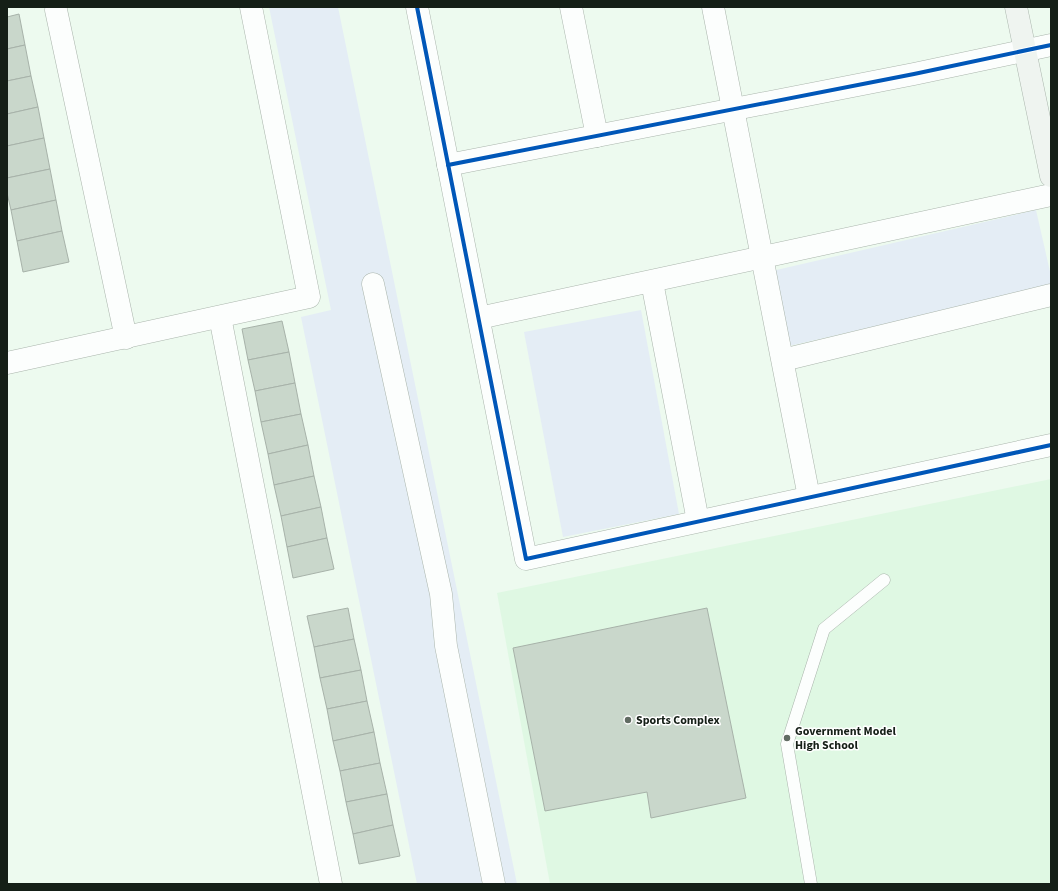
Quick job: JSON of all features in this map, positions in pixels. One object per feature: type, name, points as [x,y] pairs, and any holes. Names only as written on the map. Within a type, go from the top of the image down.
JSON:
[{"type":"street","points":[[7,363],[309,297],[251,7]]},
{"type":"street","points":[[417,7],[526,559],[1051,444]]},
{"type":"street","points":[[571,7],[597,136]]},
{"type":"street","points":[[713,7],[809,497]]},
{"type":"street","points":[[1016,7],[1051,176]]},
{"type":"street","points":[[56,10],[126,338]]},
{"type":"street","points":[[448,165],[1051,45]]},
{"type":"street","points":[[479,318],[1051,195]]},
{"type":"street","points":[[652,282],[698,521]]},
{"type":"street","points":[[373,284],[441,594],[446,646],[494,884]]},
{"type":"street","points":[[783,360],[1051,295]]},
{"type":"street","points":[[220,317],[331,884]]},
{"type":"lane","points":[[811,884],[787,744],[824,629],[884,580]]},
{"type":"shaded area","points":[[269,7],[338,7],[517,884],[417,884],[301,317],[331,310]]},
{"type":"shaded area","points":[[1036,210],[1051,276],[1051,286],[789,346],[772,271]]},
{"type":"shaded area","points":[[641,310],[679,514],[563,537],[524,332]]},
{"type":"shaded area","name":"Government Model High School","points":[[1051,479],[1051,884],[550,884],[497,593]]},
{"type":"building","points":[[19,14],[25,45],[7,49],[7,17]]},
{"type":"building","points":[[25,45],[31,76],[7,81],[7,49]]},
{"type":"building","points":[[31,76],[38,107],[7,114],[7,81]]},
{"type":"building","points":[[38,107],[44,138],[7,146],[7,114]]},
{"type":"building","points":[[44,138],[50,169],[7,178],[7,146]]},
{"type":"building","points":[[50,169],[56,200],[11,210],[7,193],[7,178]]},
{"type":"building","points":[[56,200],[62,231],[17,241],[11,210]]},
{"type":"building","points":[[62,231],[69,262],[23,272],[17,241]]},
{"type":"building","points":[[282,321],[289,352],[248,360],[242,329]]},
{"type":"building","points":[[289,352],[295,383],[255,391],[248,360]]},
{"type":"building","points":[[295,383],[301,414],[261,422],[255,391]]},
{"type":"building","points":[[301,414],[308,445],[268,454],[261,422]]},
{"type":"building","points":[[308,445],[314,476],[274,485],[268,454]]},
{"type":"building","points":[[314,476],[321,507],[281,516],[274,485]]},
{"type":"building","points":[[321,507],[327,538],[287,547],[281,516]]},
{"type":"building","points":[[327,538],[334,569],[293,578],[287,547]]},
{"type":"building","points":[[348,608],[354,639],[314,647],[307,616]]},
{"type":"building","name":"Sports Complex","points":[[707,608],[746,798],[651,818],[647,792],[545,811],[513,648]]},
{"type":"building","points":[[354,639],[361,670],[320,678],[314,647]]},
{"type":"building","points":[[361,670],[367,701],[327,709],[320,678]]},
{"type":"building","points":[[367,701],[374,732],[333,741],[327,709]]},
{"type":"building","points":[[374,732],[380,763],[340,771],[333,741]]},
{"type":"building","points":[[380,763],[387,794],[346,802],[340,771]]},
{"type":"building","points":[[387,794],[393,825],[353,834],[346,802]]},
{"type":"building","points":[[393,825],[400,856],[359,864],[353,834]]},
{"type":"cycle path","points":[[417,7],[526,559],[1051,445]]},
{"type":"cycle path","points":[[448,165],[914,74],[1051,45]]},
{"type":"place","name":"Sports Complex","points":[[628,720]]},
{"type":"place","name":"Government Model High School","points":[[787,738]]}]
